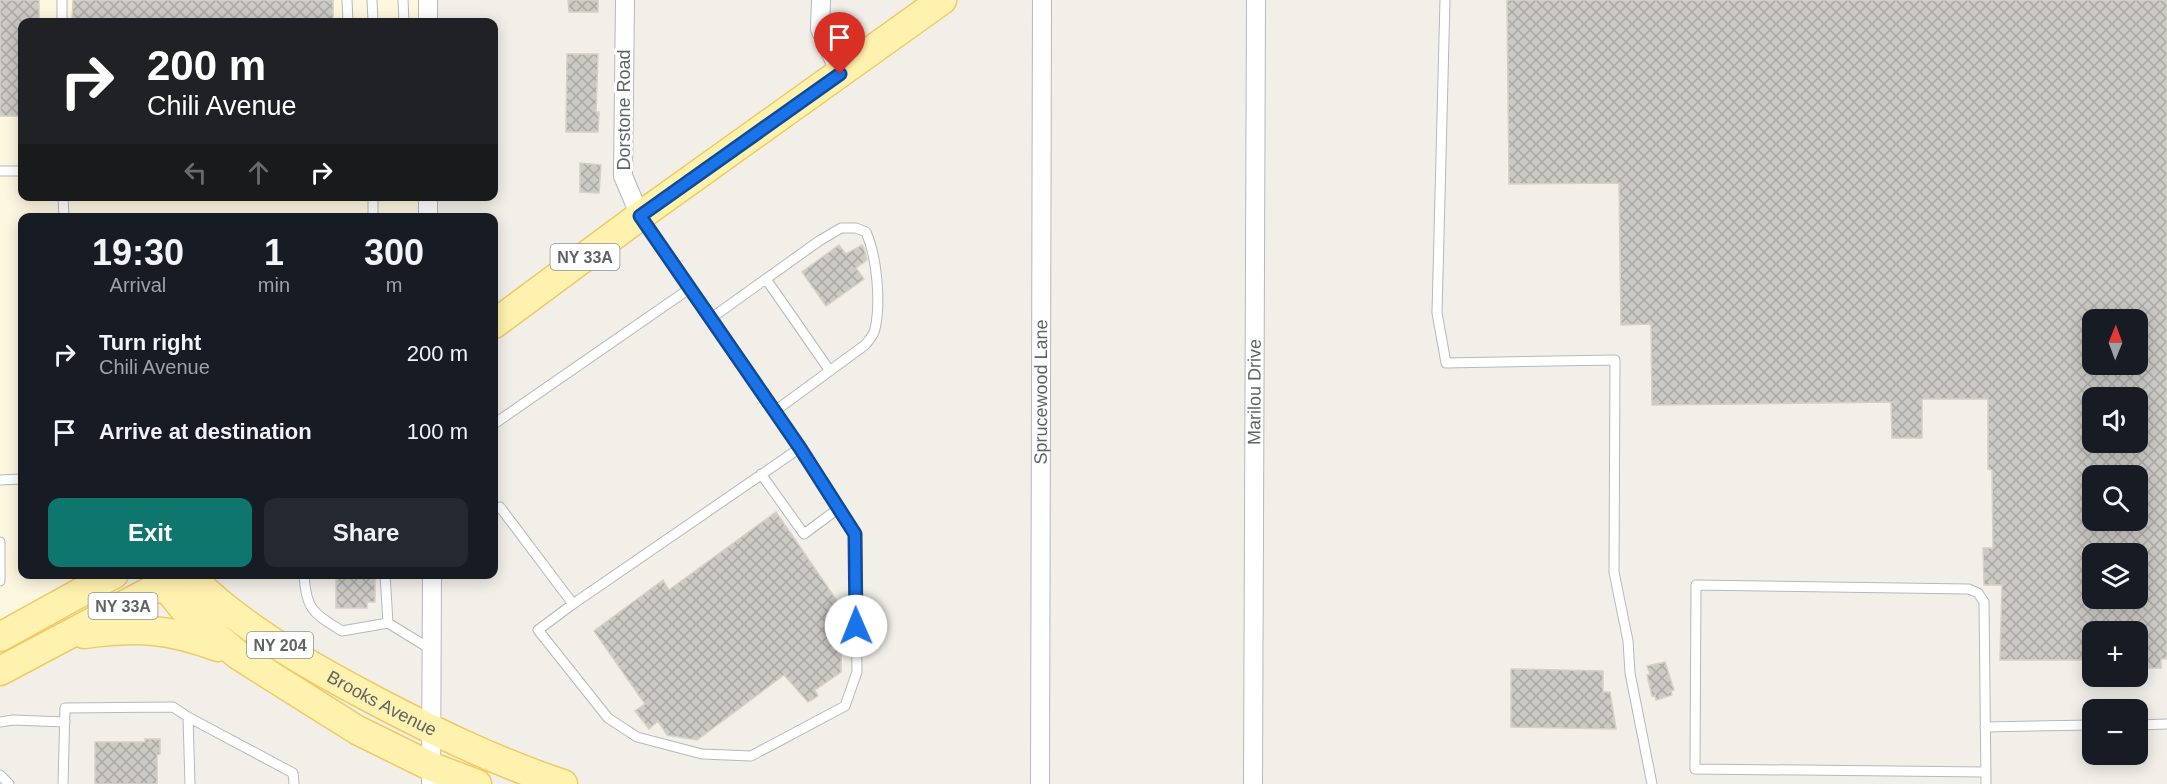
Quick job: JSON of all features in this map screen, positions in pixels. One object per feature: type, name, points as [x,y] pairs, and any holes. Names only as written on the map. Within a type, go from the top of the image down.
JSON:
[{"type":"main road","name":"NY 33A","points":[[498,321],[640,216],[942,0]]},
{"type":"main road","name":"NY 33A","points":[[0,637],[105,579]]},
{"type":"main road","name":"NY 33A","points":[[0,671],[168,579]]},
{"type":"main road","name":"Brooks Avenue","points":[[173,579],[184,609],[238,655],[432,775],[477,784]]},
{"type":"main road","name":"Brooks Avenue","points":[[176,579],[209,596],[309,665],[432,731],[563,784]]},
{"type":"main road","name":"NY 204","points":[[64,637],[122,629],[152,629],[189,636],[238,655]]},
{"type":"street","points":[[428,0],[428,18]]},
{"type":"street","name":"Dorstone Road","points":[[625,0],[623,176],[640,216]]},
{"type":"street","points":[[821,0],[820,29],[840,74]]},
{"type":"street","name":"Sprucewood Lane","points":[[1040,784],[1042,0]]},
{"type":"street","name":"Marilou Drive","points":[[1253,784],[1256,0]]},
{"type":"street","points":[[432,579],[432,775]]},
{"type":"lane","points":[[62,0],[62,18]]},
{"type":"lane","points":[[347,0],[348,18]]},
{"type":"lane","points":[[372,0],[373,18]]},
{"type":"lane","points":[[403,0],[404,18]]},
{"type":"lane","points":[[1445,0],[1437,313],[1446,363],[1615,360],[1614,572],[1628,641],[1630,673],[1652,784]]},
{"type":"lane","points":[[0,171],[18,171]]},
{"type":"lane","points":[[640,216],[775,411],[800,448],[855,534],[857,672],[845,706],[751,756],[702,754],[637,737],[608,718],[538,630],[800,448]]},
{"type":"lane","points":[[710,319],[819,241],[842,228],[856,228],[866,232],[871,244],[875,270],[877,301],[875,332],[865,345],[775,411]]},
{"type":"lane","points":[[766,279],[830,371]]},
{"type":"lane","points":[[498,421],[689,289]]},
{"type":"lane","points":[[761,474],[804,534],[839,508]]},
{"type":"lane","points":[[0,480],[18,479]]},
{"type":"lane","points":[[498,509],[573,604]]},
{"type":"lane","points":[[0,542],[0,581]]},
{"type":"lane","points":[[304,579],[305,596],[315,615],[342,631],[388,623],[432,650]]},
{"type":"lane","points":[[385,579],[388,623]]},
{"type":"lane","points":[[1985,772],[1695,769],[1696,585],[1969,589],[1978,593],[1984,602],[1986,784]]},
{"type":"lane","points":[[63,784],[65,708],[173,707],[293,773],[294,784]]},
{"type":"lane","points":[[188,717],[190,784]]},
{"type":"lane","points":[[0,722],[13,720],[65,722]]},
{"type":"lane","points":[[2148,725],[2167,724]]},
{"type":"lane","points":[[1985,726],[2082,725]]},
{"type":"lane","points":[[0,775],[9,784]]},
{"type":"shaded area","points":[[0,0],[420,0],[420,18],[18,18],[18,201],[419,201],[419,213],[18,213],[18,579],[77,579],[0,620]]},
{"type":"building","points":[[0,0],[39,0],[39,18],[18,18],[18,116],[0,116]]},
{"type":"building","points":[[73,0],[333,0],[333,18],[72,18]]},
{"type":"building","points":[[568,0],[598,0],[598,12],[569,12]]},
{"type":"building","points":[[1507,0],[2167,0],[2167,659],[2161,659],[2161,668],[2148,668],[2148,621],[2082,621],[2082,660],[2000,660],[2002,585],[1984,585],[1983,548],[1993,548],[1992,470],[1988,469],[1988,399],[1922,399],[1922,438],[1892,438],[1891,402],[1652,405],[1651,324],[1621,325],[1619,183],[1509,184]]},
{"type":"building","points":[[567,54],[598,54],[596,112],[599,112],[598,132],[566,132]]},
{"type":"building","points":[[580,163],[601,165],[599,193],[580,192]]},
{"type":"building","points":[[839,245],[846,254],[862,245],[867,260],[856,268],[864,279],[826,306],[802,272]]},
{"type":"building","points":[[776,512],[842,608],[841,672],[815,690],[818,696],[808,702],[784,675],[697,740],[667,735],[658,721],[649,729],[635,711],[645,704],[594,631],[663,580],[669,590]]},
{"type":"building","points":[[336,579],[375,579],[375,602],[367,602],[367,608],[336,608]]},
{"type":"building","points":[[1665,662],[1674,690],[1671,691],[1672,695],[1656,700],[1655,695],[1652,696],[1647,666]]},
{"type":"building","points":[[1511,669],[1603,671],[1603,692],[1610,692],[1616,729],[1511,727]]},
{"type":"building","points":[[145,739],[160,739],[160,754],[157,755],[157,784],[95,784],[95,742],[145,742]]},
{"type":"route","points":[[840,74],[640,216],[775,411],[855,534],[856,626]]}]
